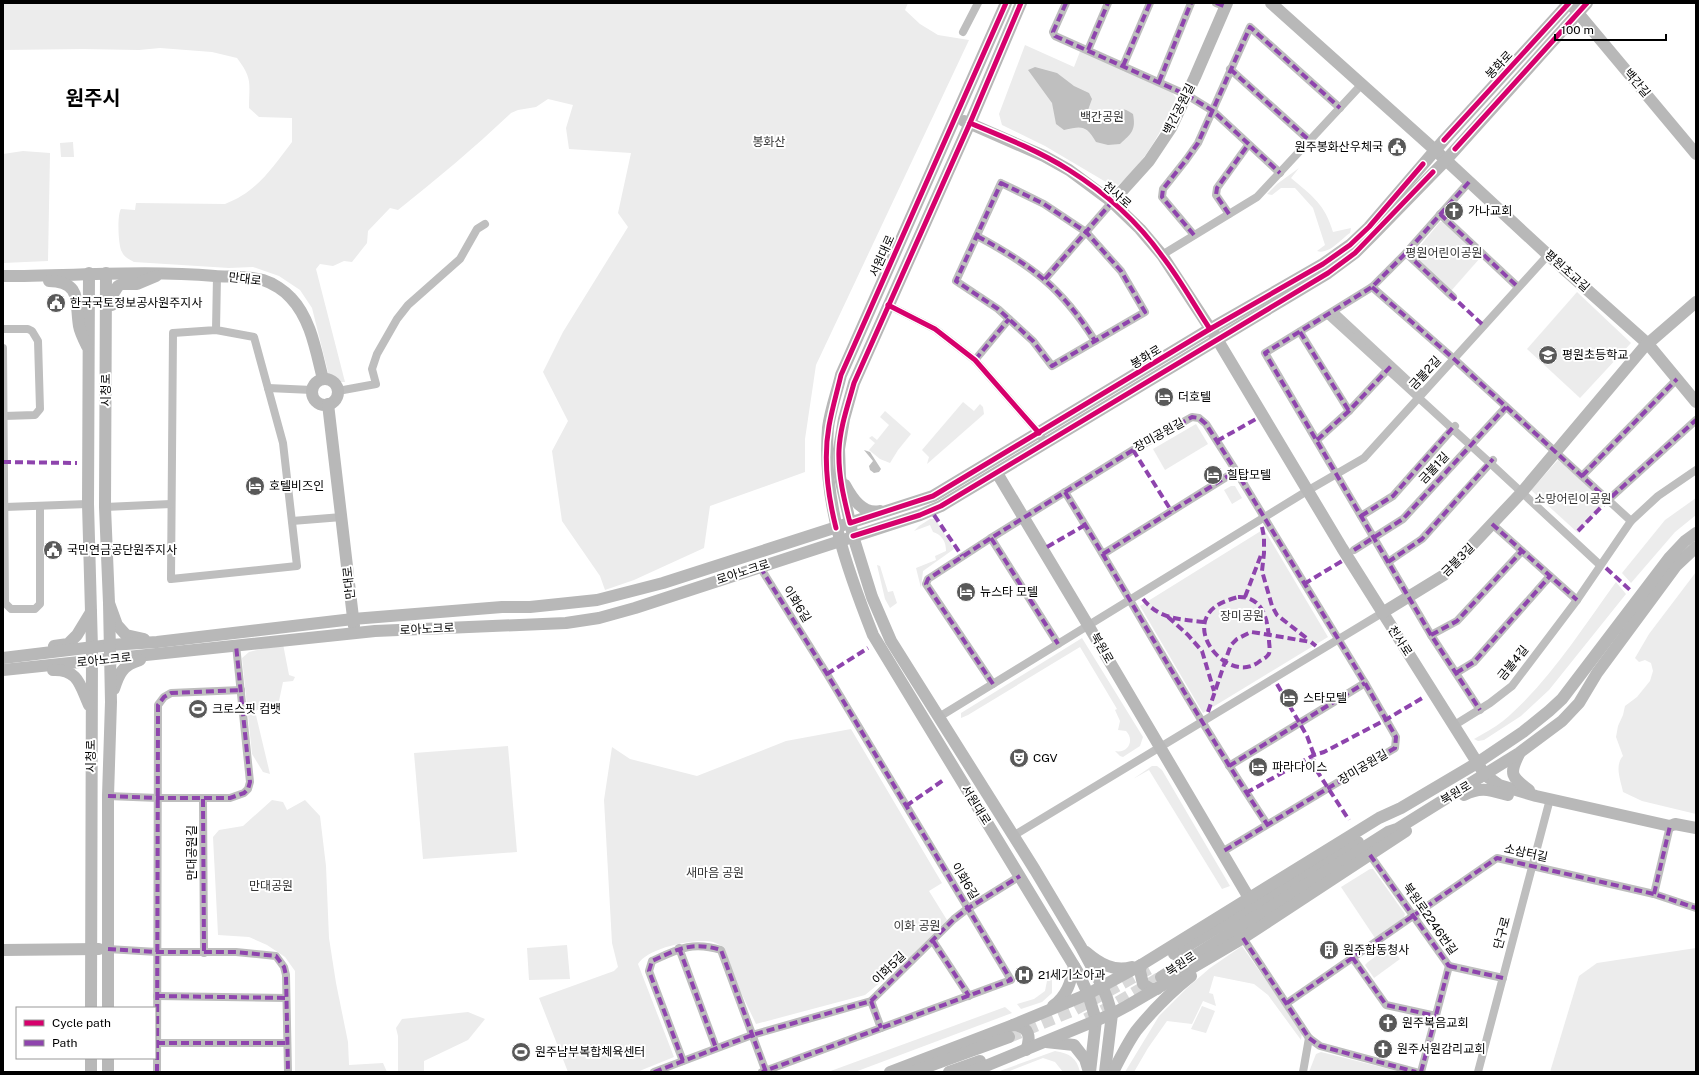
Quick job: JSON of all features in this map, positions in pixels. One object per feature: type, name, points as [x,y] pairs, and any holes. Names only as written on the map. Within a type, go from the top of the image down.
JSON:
[{"type":"street","points":[[964,32],[978,3]]},
{"type":"street","name":"서원대로","points":[[1006,3],[841,375],[828,427],[827,472],[830,500],[836,528],[858,597],[873,636],[1020,876],[1074,966],[1088,994],[1096,1020],[1090,1072]]},
{"type":"street","points":[[850,523],[840,477],[839,450],[844,419],[854,383],[970,124],[1021,3]]},
{"type":"street","points":[[1066,3],[1053,32],[1055,36],[1187,94],[1213,111],[1280,173]]},
{"type":"street","points":[[1088,50],[1108,3]]},
{"type":"street","points":[[1123,66],[1150,3]]},
{"type":"street","points":[[1159,82],[1191,3]]},
{"type":"street","points":[[1271,3],[1430,146]]},
{"type":"street","name":"봉화로","points":[[850,523],[933,496],[1042,438],[1214,334],[1350,245],[1369,227],[1430,146],[1569,3]]},
{"type":"street","name":"백간길","points":[[1569,3],[1696,154]]},
{"type":"street","name":"봉화로","points":[[1214,334],[1328,273],[1355,252],[1449,163],[1587,3]]},
{"type":"street","name":"백간공원길","points":[[1112,202],[1152,156],[1171,128],[1187,94],[1223,4]]},
{"type":"street","points":[[1194,235],[1162,197],[1163,189],[1198,143],[1250,27],[1340,108]]},
{"type":"street","points":[[1230,69],[1310,141]]},
{"type":"street","points":[[1162,255],[1257,197],[1362,84]]},
{"type":"street","name":"천사로","points":[[955,117],[1069,170],[1112,202],[1140,229],[1162,255],[1214,334],[1307,491],[1485,776],[1499,785],[1550,800],[1670,826],[1675,824],[1696,828]]},
{"type":"street","points":[[1229,214],[1216,195],[1218,188],[1248,145]]},
{"type":"street","name":"평원초교길","points":[[1430,146],[1648,344],[1696,402]]},
{"type":"street","points":[[1469,182],[1406,253],[1372,287],[1331,314],[1265,353],[1431,635],[1480,710]]},
{"type":"street","points":[[1001,184],[1044,204],[1086,232],[1121,271],[1145,312],[1052,366],[1033,341],[1010,319],[998,309],[956,281],[977,236],[1001,184]]},
{"type":"street","points":[[1045,279],[1112,202]]},
{"type":"street","points":[[1440,214],[1518,287]]},
{"type":"street","points":[[338,391],[376,384],[372,369],[377,354],[397,319],[408,305],[460,259],[478,229],[485,224]]},
{"type":"street","points":[[977,236],[1017,259],[1045,279],[1069,304],[1095,340]]},
{"type":"street","points":[[1406,253],[1453,297]]},
{"type":"street","name":"금불2길","points":[[1307,491],[1364,458],[1548,254]]},
{"type":"street","points":[[3,276],[89,273]]},
{"type":"street","name":"만대로","points":[[89,273],[217,276],[264,280],[291,297],[299,307],[310,331],[323,379]]},
{"type":"street","name":"시청로","points":[[89,273],[88,504],[92,648],[91,1007]]},
{"type":"street","name":"시청로","points":[[106,273],[105,507],[111,702],[108,796],[108,1007]]},
{"type":"street","points":[[106,347],[112,316],[112,300],[115,289],[122,284],[136,284],[163,274]]},
{"type":"street","points":[[32,276],[48,280],[61,281],[72,290],[77,298],[79,327],[89,351]]},
{"type":"street","points":[[216,330],[217,276]]},
{"type":"street","points":[[1372,287],[1454,359],[1631,521]]},
{"type":"street","name":"금불3길","points":[[1382,613],[1444,575],[1524,490],[1648,344],[1696,302]]},
{"type":"street","points":[[888,305],[935,329],[975,360],[1042,438]]},
{"type":"street","points":[[1331,314],[1524,490],[1601,563]]},
{"type":"street","points":[[975,360],[1010,319]]},
{"type":"street","points":[[3,329],[28,329],[38,341],[40,409],[35,415],[4,416]]},
{"type":"street","points":[[216,330],[254,337],[268,388],[283,443],[297,566],[171,579],[173,333],[216,330]]},
{"type":"street","points":[[1300,332],[1349,411]]},
{"type":"street","points":[[3,348],[5,603],[8,608],[35,609],[40,604],[40,506]]},
{"type":"street","points":[[1317,440],[1349,411],[1389,368]]},
{"type":"street","points":[[323,379],[334,382],[338,391],[334,401],[322,405],[315,401],[312,390],[317,381],[323,379]]},
{"type":"street","points":[[1582,476],[1677,379]]},
{"type":"street","points":[[268,388],[312,390]]},
{"type":"street","name":"만대로","points":[[328,404],[354,633]]},
{"type":"street","name":"금불1길","points":[[1354,550],[1403,519],[1506,407]]},
{"type":"street","name":"장미공원길","points":[[993,684],[926,584],[932,575],[1133,450],[1192,417],[1199,418],[1206,424],[1236,471],[1365,683],[1396,737],[1397,742],[1395,748],[1222,852]]},
{"type":"street","points":[[1608,500],[1696,420]]},
{"type":"street","name":"금불1길","points":[[1361,516],[1392,496],[1454,427]]},
{"type":"street","name":"봉화로","points":[[853,536],[920,515],[941,506],[997,473],[1042,438]]},
{"type":"street","points":[[1388,562],[1422,539],[1492,461]]},
{"type":"street","name":"금불4길","points":[[1453,726],[1480,710],[1512,686],[1577,600],[1631,521],[1658,496],[1696,470]]},
{"type":"street","points":[[1103,554],[1236,471]]},
{"type":"street","points":[[997,473],[1088,625]]},
{"type":"street","points":[[840,477],[855,501],[867,511],[875,512],[895,508]]},
{"type":"street","points":[[939,716],[1307,491]]},
{"type":"street","points":[[1065,492],[1131,599],[1229,766],[1267,824]]},
{"type":"street","points":[[4,507],[88,504]]},
{"type":"street","points":[[105,507],[172,504]]},
{"type":"street","points":[[292,521],[342,517]]},
{"type":"street","name":"서원대로","points":[[850,523],[872,597],[881,620],[900,656],[1014,836],[1081,947],[1102,986],[1112,1014],[1104,1072]]},
{"type":"street","name":"로아노크로","points":[[3,670],[110,660],[157,648],[353,619],[502,607],[530,607],[597,600],[663,583],[850,523]]},
{"type":"street","points":[[1492,524],[1577,600]]},
{"type":"street","name":"북원로","points":[[1147,966],[1249,898],[1379,818],[1401,808],[1477,763],[1523,732],[1562,699],[1670,557],[1696,533]]},
{"type":"street","name":"로아노크로","points":[[3,658],[110,646],[157,648],[236,645],[354,633],[566,622],[599,618],[669,597],[853,536]]},
{"type":"street","points":[[991,538],[1058,644]]},
{"type":"street","name":"북원로","points":[[1161,977],[1388,832],[1397,829],[1485,776],[1519,754],[1557,726],[1577,705],[1597,673],[1676,566],[1696,548]]},
{"type":"street","points":[[1431,635],[1456,621],[1522,551]]},
{"type":"street","name":"이화6길","points":[[760,567],[827,674],[967,909],[1012,980],[765,1072]]},
{"type":"street","points":[[1456,673],[1474,662],[1550,576]]},
{"type":"street","points":[[663,583],[669,597]]},
{"type":"street","points":[[109,603],[117,625],[126,635],[157,648]]},
{"type":"street","points":[[36,654],[53,646],[68,644],[77,634],[91,612]]},
{"type":"street","points":[[1000,844],[1382,613]]},
{"type":"street","name":"북원로","points":[[1088,625],[1249,898]]},
{"type":"street","points":[[108,796],[203,799],[230,798],[244,793],[248,789],[250,782],[236,645]]},
{"type":"street","points":[[111,702],[118,675],[126,666],[157,648]]},
{"type":"street","points":[[39,666],[50,670],[62,670],[72,674],[79,682],[91,710]]},
{"type":"street","points":[[1229,766],[1365,683]]},
{"type":"street","points":[[157,1072],[158,705],[164,697],[172,693],[240,690]]},
{"type":"street","points":[[1519,754],[1512,771],[1514,780],[1536,796]]},
{"type":"street","name":"북원로","points":[[913,1072],[1017,1045],[1045,1042],[1112,1014],[1243,938],[1387,843],[1465,794],[1476,789],[1486,789],[1522,798],[1536,796]]},
{"type":"street","name":"만대공원길","points":[[203,799],[204,953]]},
{"type":"street","name":"단구로","points":[[1478,1072],[1550,800]]},
{"type":"street","name":"북원로","points":[[890,1072],[1013,1025],[1088,994],[1102,986],[1147,966],[1383,826],[1401,808]]},
{"type":"street","points":[[1654,894],[1670,826]]},
{"type":"street","name":"천사로","points":[[1670,826],[1673,831],[1696,836]]},
{"type":"street","points":[[1387,843],[1397,829]]},
{"type":"street","name":"북원로2246번길","points":[[1370,855],[1449,966],[1421,1072]]},
{"type":"street","name":"소삼터길","points":[[1287,1003],[1497,858],[1654,894],[1696,908]]},
{"type":"street","name":"이화5길","points":[[654,1072],[752,1035],[871,1001],[954,919],[967,909],[1020,876]]},
{"type":"street","points":[[1243,938],[1309,1038],[1320,1046],[1416,1072]]},
{"type":"street","points":[[933,941],[969,996]]},
{"type":"street","points":[[683,1061],[649,971],[652,961],[679,948],[701,945],[721,950],[765,1072]]},
{"type":"street","points":[[1081,947],[1100,963],[1112,968],[1123,970],[1147,966]]},
{"type":"street","points":[[679,948],[716,1048]]},
{"type":"street","points":[[3,950],[108,949],[157,952],[236,952],[276,956],[284,967],[286,975],[288,1072]]},
{"type":"street","points":[[1113,1072],[1129,1042],[1144,1021],[1178,987],[1215,955]]},
{"type":"street","points":[[1352,957],[1386,1005],[1436,1016]]},
{"type":"street","points":[[1042,1013],[1060,1000],[1066,993],[1074,966]]},
{"type":"street","points":[[1147,966],[1140,971],[1142,984],[1151,989],[1157,989]]},
{"type":"street","points":[[1449,966],[1503,978]]},
{"type":"street","points":[[157,996],[286,998]]},
{"type":"street","points":[[871,1001],[881,1028]]},
{"type":"street","points":[[1013,1025],[1021,1026],[1027,1032],[1030,1041],[1017,1045]]},
{"type":"street","points":[[1303,1072],[1309,1038]]},
{"type":"street","points":[[1045,1042],[1074,1045],[1085,1059],[1090,1072]]},
{"type":"street","points":[[157,1043],[287,1043]]},
{"type":"street","name":"북원로","points":[[949,1072],[1017,1045]]},
{"type":"street","name":"북원로","points":[[971,1072],[1017,1045]]},
{"type":"street","points":[[91,1059],[91,1072]]},
{"type":"street","points":[[108,1059],[108,1072]]},
{"type":"green space","name":"봉화산","points":[[3,3],[908,3],[905,10],[920,24],[938,35],[969,40],[816,365],[805,439],[805,472],[710,506],[704,548],[634,580],[605,590],[600,576],[562,521],[552,451],[568,421],[543,372],[563,332],[628,227],[618,213],[631,153],[569,149],[566,128],[573,105],[548,99],[536,107],[518,110],[511,113],[456,163],[398,210],[390,208],[368,231],[367,243],[352,262],[344,261],[333,266],[320,264],[316,269],[345,382],[334,382],[330,380],[312,308],[300,290],[279,276],[253,267],[229,268],[134,262],[123,254],[119,237],[121,209],[135,210],[136,203],[225,204],[246,193],[263,178],[292,142],[292,118],[259,117],[249,108],[248,76],[237,58],[212,52],[160,48],[139,50],[3,50]]},
{"type":"green space","name":"백간공원","points":[[1025,45],[1074,67],[1081,49],[1171,91],[1176,98],[1152,146],[1136,167],[1117,186],[1111,185],[1045,146],[1002,125],[999,114]]},
{"type":"green space","points":[[73,142],[74,157],[61,157],[60,143]]},
{"type":"green space","points":[[23,151],[50,153],[48,261],[3,263],[3,154]]},
{"type":"green space","points":[[1299,168],[1291,178],[1322,207],[1330,222],[1333,232],[1351,228],[1350,233],[1335,246],[1326,251],[1317,251],[1325,245],[1313,208],[1295,188],[1281,188],[1272,195],[1267,194],[1277,184]]},
{"type":"green space","name":"평원어린이공원","points":[[1445,221],[1480,258],[1451,291],[1414,256],[1415,252],[1440,222]]},
{"type":"green space","points":[[1577,292],[1631,343],[1580,398],[1527,349]]},
{"type":"green space","points":[[963,402],[974,411],[980,404],[983,407],[984,414],[927,464],[929,457],[922,450]]},
{"type":"green space","points":[[885,411],[911,434],[890,463],[880,459],[869,450],[875,443],[869,438],[872,436],[877,440],[889,425],[880,417]]},
{"type":"green space","points":[[1196,424],[1208,444],[1165,470],[1153,449]]},
{"type":"green space","name":"소망어린이공원","points":[[1558,460],[1606,502],[1578,533],[1531,490]]},
{"type":"green space","points":[[1231,486],[1235,486],[1242,498],[1232,504],[1224,490]]},
{"type":"green space","points":[[1696,498],[1696,515],[1675,532],[1631,583],[1622,573],[1665,520]]},
{"type":"green space","points":[[930,519],[934,519],[937,522],[954,549],[923,571],[921,588],[916,568],[936,560],[935,556],[946,551],[943,539],[933,532],[930,525],[914,531]]},
{"type":"green space","name":"장미공원","points":[[1264,529],[1328,637],[1203,713],[1140,606]]},
{"type":"green space","points":[[877,565],[880,566],[888,592],[893,591],[897,603],[890,608],[885,599]]},
{"type":"green space","points":[[1696,572],[1696,814],[1642,801],[1623,792],[1619,764],[1623,756],[1616,737],[1625,706],[1637,697],[1650,681],[1653,671],[1651,663],[1645,660],[1639,662],[1635,658],[1649,634]]},
{"type":"green space","points":[[1616,582],[1626,594],[1549,690],[1521,716],[1484,740],[1478,741],[1474,739],[1503,721],[1535,690],[1564,655]]},
{"type":"green space","points":[[1082,638],[1143,737],[1140,746],[1123,757],[1115,751],[1123,750],[1129,746],[1129,735],[1126,731],[1118,730],[1120,721],[1115,710],[1117,709],[1080,647],[961,718],[961,713]]},
{"type":"green space","points":[[283,644],[289,675],[295,677],[293,681],[283,682],[279,701],[255,711],[270,774],[263,772],[252,754],[242,658],[249,652]]},
{"type":"green space","points":[[851,729],[942,883],[929,891],[947,920],[900,967],[892,957],[882,981],[865,995],[756,1024],[736,982],[724,947],[713,942],[705,941],[684,943],[651,953],[643,958],[638,964],[674,1057],[637,1072],[568,1072],[539,998],[614,971],[618,967],[612,943],[604,800],[612,747],[630,759],[697,776],[786,741]]},
{"type":"green space","points":[[508,746],[517,852],[423,859],[414,753]]},
{"type":"green space","points":[[1152,766],[1157,766],[1162,770],[1230,886],[1222,889],[1149,770],[1133,779]]},
{"type":"green space","name":"만대공원","points":[[272,800],[283,802],[287,810],[305,800],[320,816],[326,866],[329,938],[336,983],[348,1042],[349,1065],[383,1063],[387,1072],[295,1072],[295,971],[285,957],[267,945],[249,937],[218,935],[213,837],[219,830],[243,826]]},
{"type":"green space","points":[[1370,869],[1373,869],[1405,914],[1403,920],[1375,938],[1341,887]]},
{"type":"green space","points":[[567,945],[570,979],[529,980],[527,948]]},
{"type":"green space","points":[[1242,946],[1302,1032],[1301,1040],[1268,995],[1254,984],[1214,976],[1209,993],[1213,994],[1216,1006],[1203,1001],[1192,1024],[1167,1021],[1148,1048],[1134,1072],[1125,1072],[1159,1016],[1188,987],[1210,968]]},
{"type":"green space","points":[[1390,946],[1400,959],[1374,978],[1365,965]]},
{"type":"green space","points":[[1696,948],[1696,1072],[1550,1072],[1579,976],[1597,963]]},
{"type":"green space","points":[[1052,980],[1052,993],[1042,1002],[1021,1009],[1017,1004],[1034,999],[1045,991],[1047,981]]},
{"type":"green space","points":[[1202,1006],[1215,1011],[1206,1033],[1191,1029]]},
{"type":"green space","points":[[1005,1007],[1012,1013],[855,1072],[828,1072]]},
{"type":"green space","points":[[468,1012],[485,1019],[468,1040],[424,1061],[424,1072],[398,1072],[398,1036],[396,1028],[402,1019]]},
{"type":"green space","points":[[1055,1051],[1072,1057],[1077,1063],[1080,1072],[1063,1072],[1055,1062],[1043,1058],[1007,1072],[997,1072]]},
{"type":"green space","points":[[1321,1052],[1401,1072],[1309,1072],[1316,1054]]},
{"type":"shaded area","points":[[1035,67],[1057,73],[1074,86],[1089,93],[1092,99],[1088,110],[1094,116],[1118,109],[1123,109],[1133,114],[1134,124],[1130,134],[1120,144],[1108,145],[1096,142],[1089,132],[1083,128],[1064,130],[1056,124],[1052,103],[1028,70]]},
{"type":"shaded area","points":[[864,450],[870,452],[881,469],[879,472],[874,473],[870,470],[869,466],[873,461]]},
{"type":"tunnel","points":[[1009,1037],[1074,1010],[1152,967]]},
{"type":"tunnel","points":[[1086,1019],[1161,977]]},
{"type":"marked path","points":[[1066,3],[1053,32],[1055,36],[1187,95],[1213,111],[1280,173]]},
{"type":"marked path","points":[[1088,50],[1108,3]]},
{"type":"marked path","points":[[1123,66],[1150,3]]},
{"type":"marked path","points":[[1159,82],[1191,3]]},
{"type":"marked path","points":[[1216,3],[1226,7]]},
{"type":"marked path","points":[[1194,235],[1162,197],[1163,189],[1198,143],[1250,27],[1340,108]]},
{"type":"marked path","points":[[1230,69],[1310,141]]},
{"type":"marked path","points":[[1229,214],[1216,195],[1217,188],[1248,145]]},
{"type":"marked path","points":[[1469,182],[1406,253],[1372,287],[1265,353],[1431,635],[1480,710]]},
{"type":"marked path","points":[[1001,183],[1044,204],[1086,232],[1121,271],[1145,312],[1052,366],[1033,341],[998,309],[956,281],[1001,183]]},
{"type":"marked path","points":[[1045,279],[1112,202]]},
{"type":"marked path","points":[[1440,214],[1518,287]]},
{"type":"marked path","points":[[977,236],[1014,257],[1044,280],[1070,306],[1083,322],[1095,341]]},
{"type":"marked path","points":[[1406,253],[1484,326]]},
{"type":"marked path","points":[[1372,287],[1454,359],[1608,500]]},
{"type":"marked path","points":[[975,360],[1009,319]]},
{"type":"marked path","points":[[1300,332],[1349,411]]},
{"type":"marked path","points":[[1317,440],[1349,411],[1391,366]]},
{"type":"marked path","points":[[1582,476],[1677,379]]},
{"type":"marked path","points":[[1354,550],[1403,519],[1506,407]]},
{"type":"marked path","points":[[993,684],[926,584],[928,579],[1133,450],[1192,417],[1199,418],[1206,424],[1236,471],[1365,683],[1396,737],[1395,748],[1222,852]]},
{"type":"marked path","points":[[1217,441],[1256,419]]},
{"type":"marked path","points":[[1578,531],[1608,500],[1696,420]]},
{"type":"marked path","points":[[1361,516],[1393,496],[1455,425]]},
{"type":"marked path","points":[[1133,450],[1172,512]]},
{"type":"marked path","points":[[1388,562],[1422,539],[1493,459]]},
{"type":"marked path","points":[[3,462],[77,463]]},
{"type":"marked path","points":[[1103,554],[1236,471]]},
{"type":"marked path","points":[[1065,492],[1189,700],[1267,824]]},
{"type":"marked path","points":[[934,515],[962,556]]},
{"type":"marked path","points":[[1492,524],[1577,600]]},
{"type":"marked path","points":[[1047,547],[1085,525]]},
{"type":"marked path","points":[[1262,527],[1264,537],[1262,571],[1272,606],[1277,615],[1309,640]]},
{"type":"marked path","points":[[991,538],[1058,644]]},
{"type":"marked path","points":[[1431,635],[1457,621],[1522,551]]},
{"type":"marked path","points":[[1245,597],[1261,555]]},
{"type":"marked path","points":[[1304,584],[1342,561]]},
{"type":"marked path","points":[[760,567],[827,674],[1011,980],[762,1072]]},
{"type":"marked path","points":[[1606,568],[1630,590]]},
{"type":"marked path","points":[[1456,673],[1474,662],[1550,576]]},
{"type":"marked path","points":[[1238,597],[1253,600],[1259,605],[1265,617],[1268,632],[1270,648],[1269,654],[1256,664],[1247,667],[1233,666],[1219,657],[1209,646],[1206,639],[1204,626],[1209,613],[1215,607],[1238,597]]},
{"type":"marked path","points":[[1143,599],[1156,611],[1163,615],[1179,619],[1204,622]]},
{"type":"marked path","points":[[1168,617],[1188,635],[1202,651],[1214,691]]},
{"type":"marked path","points":[[1208,712],[1231,645],[1237,639],[1251,632],[1311,642],[1316,646]]},
{"type":"marked path","points":[[108,796],[230,798],[244,793],[248,789],[250,782],[236,645]]},
{"type":"marked path","points":[[827,674],[868,648]]},
{"type":"marked path","points":[[1229,766],[1365,683]]},
{"type":"marked path","points":[[1277,684],[1307,736],[1314,755],[1313,765],[1349,820]]},
{"type":"marked path","points":[[157,1072],[158,705],[164,697],[171,693],[241,690]]},
{"type":"marked path","points":[[1246,793],[1314,755],[1324,752],[1387,719],[1424,697]]},
{"type":"marked path","points":[[906,806],[945,779]]},
{"type":"marked path","points":[[203,799],[204,953]]},
{"type":"marked path","points":[[1654,894],[1670,826]]},
{"type":"marked path","points":[[1370,855],[1449,966]]},
{"type":"marked path","points":[[1287,1003],[1497,858],[1654,894],[1696,908]]},
{"type":"marked path","points":[[654,1072],[752,1035],[871,1001],[954,919],[967,909],[1020,876]]},
{"type":"marked path","points":[[1243,938],[1309,1038],[1320,1046],[1416,1072]]},
{"type":"marked path","points":[[933,941],[969,996]]},
{"type":"marked path","points":[[683,1061],[649,971],[652,961],[670,953],[693,946],[711,947],[721,950],[766,1072]]},
{"type":"marked path","points":[[679,948],[716,1048]]},
{"type":"marked path","points":[[108,949],[157,952],[236,952],[276,956],[284,967],[286,975],[288,1072]]},
{"type":"marked path","points":[[1352,957],[1386,1005],[1436,1016]]},
{"type":"marked path","points":[[1449,966],[1503,978]]},
{"type":"marked path","points":[[1421,1072],[1449,966]]},
{"type":"marked path","points":[[157,996],[286,998]]},
{"type":"marked path","points":[[871,1001],[881,1028]]},
{"type":"marked path","points":[[157,1043],[287,1043]]},
{"type":"cycle path","points":[[836,528],[827,477],[826,451],[830,420],[841,375],[1006,3]]},
{"type":"cycle path","points":[[1021,3],[970,123],[854,383],[843,424],[839,450],[840,478],[850,523],[933,496],[1210,329],[1323,264],[1350,245],[1369,227],[1423,164]]},
{"type":"cycle path","points":[[1444,140],[1569,3]]},
{"type":"cycle path","points":[[1455,149],[1587,3]]},
{"type":"cycle path","points":[[970,123],[1021,145],[1069,170],[1120,208],[1153,243],[1175,274],[1210,329]]},
{"type":"cycle path","points":[[853,536],[920,515],[941,506],[1328,273],[1355,253],[1433,172]]},
{"type":"cycle path","points":[[888,305],[935,329],[975,360],[1039,433]]},
{"type":"place","name":"원주봉화산우체국","points":[[1397,147]]},
{"type":"place","name":"가나교회","points":[[1454,211]]},
{"type":"place","name":"한국국토정보공사원주지사","points":[[56,303]]},
{"type":"place","name":"평원초등학교","points":[[1548,355]]},
{"type":"place","name":"더호텔","points":[[1164,397]]},
{"type":"place","name":"힐탑모텔","points":[[1213,475]]},
{"type":"place","name":"호텔비즈인","points":[[255,486]]},
{"type":"place","name":"국민연금공단원주지사","points":[[53,550]]},
{"type":"place","name":"뉴스타 모텔","points":[[966,592]]},
{"type":"place","name":"스타모텔","points":[[1289,698]]},
{"type":"place","name":"크로스핏 컴뱃","points":[[198,709]]},
{"type":"place","name":"CGV","points":[[1019,758]]},
{"type":"place","name":"파라다이스","points":[[1258,767]]},
{"type":"place","name":"원주합동청사","points":[[1329,950]]},
{"type":"place","name":"21세기소아과","points":[[1024,975]]},
{"type":"place","name":"원주복음교회","points":[[1388,1023]]},
{"type":"place","name":"원주서원감리교회","points":[[1383,1049]]},
{"type":"place","name":"원주남부복합체육센터","points":[[521,1052]]},
{"type":"district","name":"원주시","points":[[93,98]]},
{"type":"park label","name":"새마음 공원","points":[[715,873]]},
{"type":"park label","name":"이화 공원","points":[[917,926]]}]
